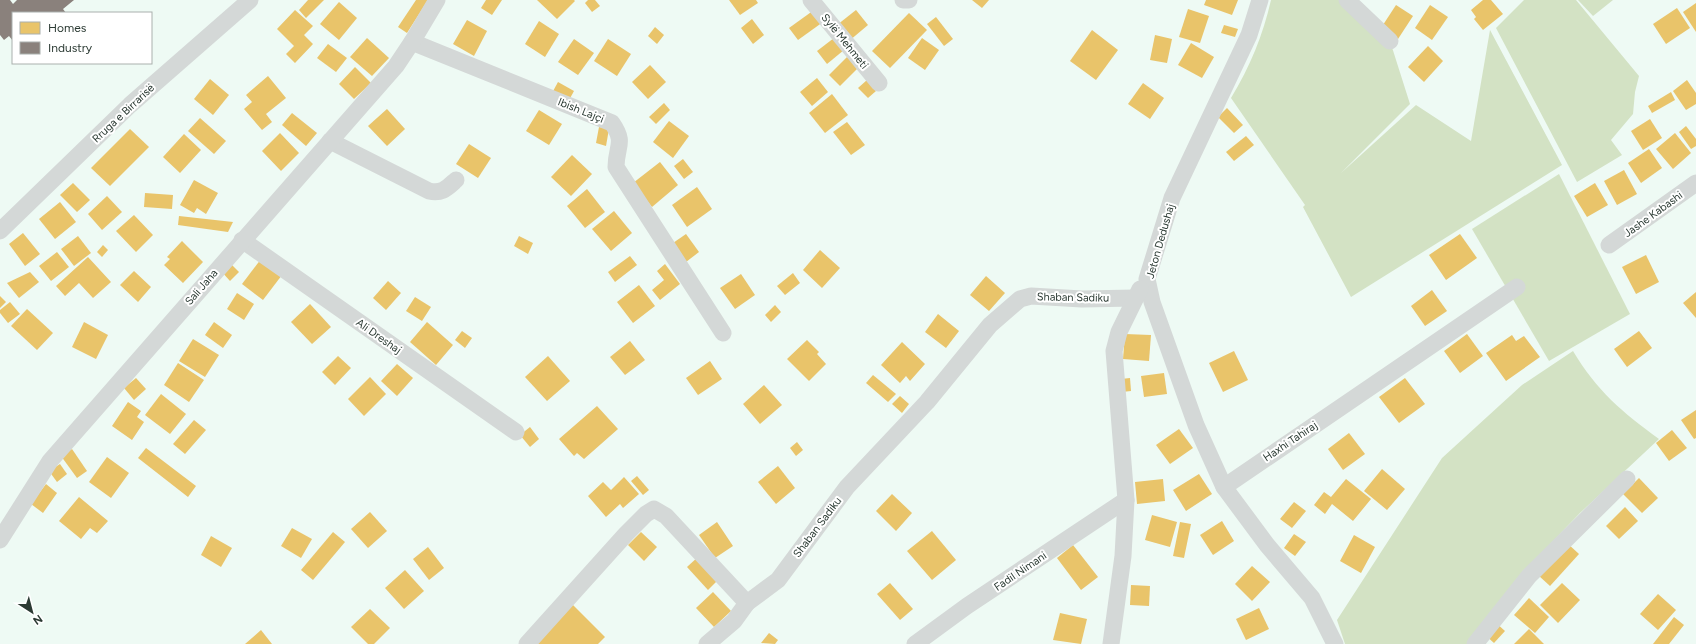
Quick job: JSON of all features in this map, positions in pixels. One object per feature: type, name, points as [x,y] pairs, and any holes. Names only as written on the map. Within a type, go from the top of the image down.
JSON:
[{"type":"street","name":"Rruga e Birrarisë","points":[[0,231],[130,105],[250,0]]},
{"type":"street","name":"Sali Jaha","points":[[0,540],[50,461],[396,66],[412,42],[436,0]]},
{"type":"street","name":"Sylë Mehmeti","points":[[811,0],[879,83]]},
{"type":"street","points":[[903,0],[909,0]]},
{"type":"street","name":"Jeton Dedushaj","points":[[1224,486],[1196,425],[1152,302],[1147,279],[1172,198],[1249,35],[1260,0]]},
{"type":"street","points":[[1347,0],[1390,41]]},
{"type":"street","name":"Ibish Lajçi","points":[[412,42],[612,123],[619,133],[621,142],[616,159],[616,167],[723,333]]},
{"type":"street","points":[[330,141],[429,191],[437,193],[444,191],[456,180]]},
{"type":"street","name":"Jashe Kabashi","points":[[1609,245],[1696,183]]},
{"type":"street","name":"Ali Dreshaj","points":[[242,240],[516,432]]},
{"type":"street","points":[[1111,644],[1123,556],[1126,500],[1114,351],[1119,332],[1135,298],[1147,279]]},
{"type":"street","name":"Haxhi Tahiraj","points":[[1224,486],[1517,287]]},
{"type":"street","name":"Shaban Sadiku","points":[[707,644],[734,621],[747,603],[778,580],[847,487],[926,402],[990,325],[1020,299],[1031,296],[1082,299],[1135,298]]},
{"type":"street","points":[[1475,644],[1529,576],[1628,479]]},
{"type":"street","points":[[1224,486],[1267,545],[1312,598],[1336,644]]},
{"type":"street","name":"Fadil Nimani","points":[[915,644],[967,606],[1126,500]]},
{"type":"street","points":[[527,644],[626,534],[646,514],[654,509],[666,516],[747,603]]},
{"type":"green space","points":[[1271,0],[1347,0],[1390,41],[1410,104],[1341,173],[1416,105],[1471,141],[1490,30],[1562,165],[1351,297],[1303,207],[1305,205],[1231,98],[1244,75],[1255,50],[1264,26]]},
{"type":"green space","points":[[1524,0],[1576,0],[1639,76],[1635,92],[1633,114],[1611,140],[1622,155],[1577,182],[1496,28]]},
{"type":"green space","points":[[1578,0],[1613,0],[1593,16]]},
{"type":"green space","points":[[1559,174],[1630,314],[1549,361],[1472,229]]},
{"type":"green space","points":[[1573,351],[1591,378],[1611,400],[1659,439],[1580,513],[1529,566],[1467,644],[1345,644],[1337,620],[1442,458],[1522,385]]},
{"type":"building: Homes","points":[[308,0],[324,0],[306,18],[299,10]]},
{"type":"building: Homes","points":[[416,0],[428,0],[407,33],[398,27]]},
{"type":"building: Homes","points":[[486,0],[502,0],[492,15],[481,8]]},
{"type":"building: Homes","points":[[537,0],[574,0],[575,1],[557,19]]},
{"type":"building: Homes","points":[[588,0],[595,0],[600,6],[592,12],[585,3]]},
{"type":"building: Homes","points":[[729,0],[756,0],[758,3],[740,15]]},
{"type":"building: Homes","points":[[972,0],[989,0],[982,8]]},
{"type":"building: Homes","points":[[1206,0],[1238,0],[1232,15],[1204,5]]},
{"type":"building: Homes","points":[[1483,0],[1491,0],[1503,14],[1483,30],[1474,19],[1476,17],[1471,10]]},
{"type":"building: Homes","points":[[339,2],[357,18],[339,40],[320,24]]},
{"type":"building: Homes","points":[[1696,3],[1696,32],[1683,12]]},
{"type":"building: Homes","points":[[1396,5],[1413,16],[1398,39],[1381,28]]},
{"type":"building: Homes","points":[[1430,5],[1448,17],[1432,40],[1415,28]]},
{"type":"building: Homes","points":[[1677,8],[1690,28],[1666,44],[1653,24]]},
{"type":"building: Homes","points":[[1188,9],[1209,16],[1200,43],[1179,37]]},
{"type":"building: Homes","points":[[295,10],[313,26],[304,35],[313,44],[295,63],[286,54],[294,46],[277,29]]},
{"type":"building: Homes","points":[[814,10],[823,22],[798,40],[789,28]]},
{"type":"building: Homes","points":[[856,10],[868,25],[849,41],[837,25]]},
{"type":"building: Homes","points":[[909,13],[927,30],[890,68],[872,51]]},
{"type":"building: Homes","points":[[936,17],[953,39],[944,46],[927,24]]},
{"type":"building: Homes","points":[[752,19],[764,35],[753,44],[741,28]]},
{"type":"building: Homes","points":[[467,20],[487,31],[474,56],[453,44]]},
{"type":"building: Homes","points":[[539,21],[559,34],[545,57],[525,44]]},
{"type":"building: Homes","points":[[1224,25],[1238,29],[1235,37],[1221,33]]},
{"type":"building: Homes","points":[[655,27],[664,35],[657,44],[648,36]]},
{"type":"building: Homes","points":[[1092,30],[1118,50],[1096,80],[1070,61]]},
{"type":"building: Homes","points":[[1155,35],[1172,39],[1167,63],[1150,60]]},
{"type":"building: Homes","points":[[367,38],[389,58],[372,76],[350,57]]},
{"type":"building: Homes","points":[[834,38],[844,50],[827,64],[817,51]]},
{"type":"building: Homes","points":[[922,38],[939,50],[925,70],[908,58]]},
{"type":"building: Homes","points":[[574,39],[594,53],[578,75],[558,62]]},
{"type":"building: Homes","points":[[608,39],[631,54],[617,76],[594,61]]},
{"type":"building: Homes","points":[[1191,43],[1214,57],[1202,78],[1178,65]]},
{"type":"building: Homes","points":[[328,44],[347,58],[336,72],[317,58]]},
{"type":"building: Homes","points":[[1428,46],[1443,61],[1424,82],[1408,67]]},
{"type":"building: Homes","points":[[849,55],[860,66],[840,86],[829,75]]},
{"type":"building: Homes","points":[[650,65],[666,82],[648,99],[632,82]]},
{"type":"building: Homes","points":[[355,67],[371,83],[354,99],[339,84]]},
{"type":"building: Homes","points":[[268,76],[286,98],[266,114],[272,122],[262,130],[244,109],[252,102],[246,95]]},
{"type":"building: Homes","points":[[817,78],[828,92],[812,106],[800,92]]},
{"type":"building: Homes","points":[[210,79],[229,95],[213,115],[194,99]]},
{"type":"building: Homes","points":[[867,80],[876,91],[868,98],[858,88]]},
{"type":"building: Homes","points":[[1687,80],[1696,93],[1696,104],[1686,110],[1673,91]]},
{"type":"building: Homes","points":[[558,82],[574,91],[568,102],[552,93]]},
{"type":"building: Homes","points":[[1143,83],[1164,98],[1150,119],[1128,104]]},
{"type":"building: Homes","points":[[1671,92],[1675,100],[1652,113],[1648,106]]},
{"type":"building: Homes","points":[[832,94],[848,115],[825,133],[809,113]]},
{"type":"building: Homes","points":[[664,103],[670,110],[656,124],[649,117]]},
{"type":"building: Homes","points":[[1227,108],[1243,125],[1234,133],[1218,117]]},
{"type":"building: Homes","points":[[387,109],[405,129],[387,146],[368,126]]},
{"type":"building: Homes","points":[[539,110],[562,124],[549,145],[526,131]]},
{"type":"building: Homes","points":[[292,113],[317,133],[306,146],[282,125]]},
{"type":"building: Homes","points":[[200,118],[226,141],[214,154],[188,131]]},
{"type":"building: Homes","points":[[1650,119],[1662,138],[1643,150],[1631,131]]},
{"type":"building: Homes","points":[[669,121],[689,136],[673,158],[653,142]]},
{"type":"building: Homes","points":[[847,122],[865,145],[851,155],[833,132]]},
{"type":"building: Homes","points":[[1686,126],[1696,139],[1696,146],[1691,149],[1679,132]]},
{"type":"building: Homes","points":[[599,127],[609,129],[606,146],[596,143]]},
{"type":"building: Homes","points":[[130,129],[149,147],[110,186],[91,168]]},
{"type":"building: Homes","points":[[280,133],[299,153],[281,171],[262,151]]},
{"type":"building: Homes","points":[[1675,133],[1691,153],[1673,169],[1656,149]]},
{"type":"building: Homes","points":[[184,134],[201,150],[180,173],[163,157]]},
{"type":"building: Homes","points":[[1246,136],[1254,145],[1234,161],[1226,152]]},
{"type":"building: Homes","points":[[469,144],[491,158],[478,178],[456,164]]},
{"type":"building: Homes","points":[[1649,149],[1662,168],[1641,183],[1628,163]]},
{"type":"building: Homes","points":[[572,155],[592,174],[571,196],[551,177]]},
{"type":"building: Homes","points":[[683,159],[693,172],[684,179],[674,166]]},
{"type":"building: Homes","points":[[660,162],[678,185],[652,207],[633,183]]},
{"type":"building: Homes","points":[[1624,170],[1637,194],[1617,205],[1604,181]]},
{"type":"building: Homes","points":[[194,180],[218,193],[206,214],[197,208],[194,213],[180,205]]},
{"type":"building: Homes","points":[[73,183],[90,200],[77,212],[60,195]]},
{"type":"building: Homes","points":[[1595,183],[1608,205],[1587,217],[1574,196]]},
{"type":"building: Homes","points":[[697,187],[712,209],[687,227],[672,205]]},
{"type":"building: Homes","points":[[587,189],[605,212],[585,228],[567,206]]},
{"type":"building: Homes","points":[[145,193],[173,195],[172,209],[144,207]]},
{"type":"building: Homes","points":[[107,196],[122,212],[102,230],[88,214]]},
{"type":"building: Homes","points":[[60,202],[76,222],[55,239],[39,219]]},
{"type":"building: Homes","points":[[614,211],[632,233],[611,251],[592,229]]},
{"type":"building: Homes","points":[[134,215],[153,235],[136,252],[116,231]]},
{"type":"building: Homes","points":[[179,216],[233,222],[228,232],[178,225]]},
{"type":"building: Homes","points":[[23,233],[40,254],[25,266],[9,244]]},
{"type":"building: Homes","points":[[686,234],[699,252],[686,262],[673,243]]},
{"type":"building: Homes","points":[[1460,234],[1477,258],[1446,280],[1429,255]]},
{"type":"building: Homes","points":[[78,236],[91,253],[74,266],[61,249]]},
{"type":"building: Homes","points":[[519,236],[533,243],[528,254],[514,246]]},
{"type":"building: Homes","points":[[182,241],[203,262],[183,283],[164,265],[170,259],[167,257]]},
{"type":"building: Homes","points":[[103,245],[108,250],[102,257],[97,252]]},
{"type":"building: Homes","points":[[820,250],[840,268],[822,288],[803,270]]},
{"type":"building: Homes","points":[[57,252],[69,267],[51,281],[39,266]]},
{"type":"building: Homes","points":[[1646,255],[1659,282],[1636,294],[1622,267]]},
{"type":"building: Homes","points":[[630,256],[637,265],[615,282],[608,272]]},
{"type":"building: Homes","points":[[88,257],[111,282],[93,298],[79,283],[65,296],[56,286]]},
{"type":"building: Homes","points":[[261,259],[282,275],[263,300],[242,284]]},
{"type":"building: Homes","points":[[230,263],[239,272],[230,281],[221,271]]},
{"type":"building: Homes","points":[[665,264],[680,284],[660,300],[652,290],[664,280],[657,271]]},
{"type":"building: Homes","points":[[134,271],[151,287],[138,302],[120,285]]},
{"type":"building: Homes","points":[[30,272],[39,282],[19,298],[7,283]]},
{"type":"building: Homes","points":[[793,273],[800,283],[785,295],[777,286]]},
{"type":"building: Homes","points":[[741,274],[755,295],[735,309],[720,288]]},
{"type":"building: Homes","points":[[986,276],[1005,293],[989,311],[970,295]]},
{"type":"building: Homes","points":[[388,281],[401,293],[386,310],[373,298]]},
{"type":"building: Homes","points":[[639,285],[655,306],[633,323],[617,302]]},
{"type":"building: Homes","points":[[1432,290],[1447,311],[1425,326],[1411,306]]},
{"type":"building: Homes","points":[[1696,292],[1696,318],[1683,303]]},
{"type":"building: Homes","points":[[237,293],[254,304],[244,320],[227,309]]},
{"type":"building: Homes","points":[[0,296],[6,302],[0,308]]},
{"type":"building: Homes","points":[[415,297],[431,307],[422,321],[406,311]]},
{"type":"building: Homes","points":[[10,302],[20,314],[8,323],[0,313],[0,310]]},
{"type":"building: Homes","points":[[310,304],[331,327],[312,344],[291,322]]},
{"type":"building: Homes","points":[[775,305],[781,312],[771,322],[765,315]]},
{"type":"building: Homes","points":[[27,309],[53,333],[37,350],[11,326]]},
{"type":"building: Homes","points":[[938,314],[959,331],[946,348],[925,332]]},
{"type":"building: Homes","points":[[84,322],[108,335],[96,359],[72,347]]},
{"type":"building: Homes","points":[[214,322],[232,335],[223,348],[205,335]]},
{"type":"building: Homes","points":[[427,322],[453,345],[436,365],[410,342]]},
{"type":"building: Homes","points":[[462,331],[472,338],[465,348],[455,340]]},
{"type":"building: Homes","points":[[1639,331],[1652,348],[1627,367],[1614,349]]},
{"type":"building: Homes","points":[[1125,334],[1151,335],[1149,361],[1123,359]]},
{"type":"building: Homes","points":[[1467,334],[1483,356],[1460,373],[1444,351]]},
{"type":"building: Homes","points":[[1512,335],[1516,341],[1524,336],[1540,357],[1506,381],[1486,353]]},
{"type":"building: Homes","points":[[193,339],[219,355],[205,377],[179,361]]},
{"type":"building: Homes","points":[[807,340],[819,352],[817,354],[826,364],[809,381],[787,359]]},
{"type":"building: Homes","points":[[630,341],[645,360],[625,375],[610,357]]},
{"type":"building: Homes","points":[[902,342],[925,364],[910,381],[906,376],[900,383],[881,365]]},
{"type":"building: Homes","points":[[1234,351],[1248,380],[1223,392],[1209,363]]},
{"type":"building: Homes","points":[[338,356],[351,368],[335,385],[322,372]]},
{"type":"building: Homes","points":[[548,356],[570,381],[547,401],[525,377]]},
{"type":"building: Homes","points":[[710,361],[722,379],[698,395],[686,378]]},
{"type":"building: Homes","points":[[178,363],[204,380],[189,402],[164,385]]},
{"type":"building: Homes","points":[[397,364],[413,378],[397,396],[381,381]]},
{"type":"building: Homes","points":[[1164,373],[1167,394],[1144,397],[1141,376]]},
{"type":"building: Homes","points":[[873,375],[896,394],[888,402],[866,383]]},
{"type":"building: Homes","points":[[370,377],[386,394],[364,416],[348,399]]},
{"type":"building: Homes","points":[[136,378],[146,389],[134,400],[124,388]]},
{"type":"building: Homes","points":[[1130,378],[1131,391],[1122,392],[1121,379]]},
{"type":"building: Homes","points":[[1405,378],[1425,404],[1399,423],[1379,397]]},
{"type":"building: Homes","points":[[764,385],[782,405],[760,424],[743,404]]},
{"type":"building: Homes","points":[[161,394],[186,414],[170,434],[145,415]]},
{"type":"building: Homes","points":[[900,396],[909,404],[902,413],[892,404]]},
{"type":"building: Homes","points":[[128,402],[141,411],[137,417],[144,422],[132,440],[112,426]]},
{"type":"building: Homes","points":[[597,406],[618,429],[584,459],[577,453],[574,456],[559,439]]},
{"type":"building: Homes","points":[[1696,410],[1696,438],[1694,439],[1681,420]]},
{"type":"building: Homes","points":[[194,420],[206,430],[185,454],[173,444]]},
{"type":"building: Homes","points":[[530,427],[539,439],[530,447],[520,435]]},
{"type":"building: Homes","points":[[1179,429],[1193,448],[1170,464],[1156,445]]},
{"type":"building: Homes","points":[[1672,430],[1687,448],[1669,461],[1656,443]]},
{"type":"building: Homes","points":[[1349,433],[1365,454],[1343,470],[1328,449]]},
{"type":"building: Homes","points":[[797,442],[803,450],[796,456],[790,448]]},
{"type":"building: Homes","points":[[146,448],[196,486],[188,497],[138,458]]},
{"type":"building: Homes","points":[[72,449],[87,471],[77,478],[61,456]]},
{"type":"building: Homes","points":[[107,457],[129,473],[111,498],[89,482]]},
{"type":"building: Homes","points":[[60,464],[67,474],[57,482],[49,471]]},
{"type":"building: Homes","points":[[778,466],[795,488],[776,504],[758,482]]},
{"type":"building: Homes","points":[[1382,469],[1405,489],[1387,510],[1364,491]]},
{"type":"building: Homes","points":[[1199,474],[1212,494],[1186,511],[1173,490]]},
{"type":"building: Homes","points":[[637,476],[649,490],[643,495],[631,481]]},
{"type":"building: Homes","points":[[624,477],[639,494],[623,508],[620,504],[606,517],[588,496],[603,482],[611,490]]},
{"type":"building: Homes","points":[[1639,478],[1658,498],[1642,513],[1623,494]]},
{"type":"building: Homes","points":[[1163,479],[1165,501],[1137,504],[1135,482]]},
{"type":"building: Homes","points":[[1346,479],[1371,499],[1353,521],[1332,504],[1325,514],[1314,505],[1324,492],[1331,497]]},
{"type":"building: Homes","points":[[46,484],[57,493],[43,513],[31,504]]},
{"type":"building: Homes","points":[[892,494],[912,513],[896,531],[876,511]]},
{"type":"building: Homes","points":[[79,497],[108,521],[97,533],[90,528],[81,539],[59,521]]},
{"type":"building: Homes","points":[[1294,502],[1306,511],[1292,528],[1280,519]]},
{"type":"building: Homes","points":[[1625,507],[1638,521],[1619,539],[1606,526]]},
{"type":"building: Homes","points":[[370,512],[387,531],[368,548],[351,529]]},
{"type":"building: Homes","points":[[1152,515],[1177,522],[1170,547],[1145,540]]},
{"type":"building: Homes","points":[[1222,521],[1234,541],[1213,555],[1200,535]]},
{"type":"building: Homes","points":[[717,522],[733,546],[715,558],[699,535]]},
{"type":"building: Homes","points":[[1180,522],[1191,524],[1184,558],[1173,556]]},
{"type":"building: Homes","points":[[292,528],[312,539],[301,558],[281,546]]},
{"type":"building: Homes","points":[[932,531],[956,560],[932,580],[907,551]]},
{"type":"building: Homes","points":[[333,532],[345,542],[313,580],[301,570]]},
{"type":"building: Homes","points":[[641,532],[657,547],[644,561],[628,545]]},
{"type":"building: Homes","points":[[1294,534],[1306,542],[1295,556],[1284,548]]},
{"type":"building: Homes","points":[[1354,535],[1375,547],[1361,573],[1340,561]]},
{"type":"building: Homes","points":[[211,536],[232,548],[221,567],[201,555]]},
{"type":"building: Homes","points":[[1567,543],[1579,554],[1550,586],[1538,575]]},
{"type":"building: Homes","points":[[1073,545],[1098,577],[1081,590],[1057,558]]},
{"type":"building: Homes","points":[[428,547],[444,568],[429,580],[413,559]]},
{"type":"building: Homes","points":[[699,556],[719,579],[708,590],[687,567]]},
{"type":"building: Homes","points":[[1252,566],[1270,582],[1252,601],[1235,584]]},
{"type":"building: Homes","points":[[405,570],[424,591],[404,609],[385,588]]},
{"type":"building: Homes","points":[[890,583],[913,609],[900,620],[877,594]]},
{"type":"building: Homes","points":[[1562,583],[1580,600],[1558,623],[1540,605]]},
{"type":"building: Homes","points":[[1131,585],[1150,586],[1149,606],[1130,605]]},
{"type":"building: Homes","points":[[713,592],[731,611],[714,627],[696,608]]},
{"type":"building: Homes","points":[[1658,594],[1676,610],[1658,630],[1640,614]]},
{"type":"building: Homes","points":[[1529,598],[1549,617],[1535,633],[1514,615]]},
{"type":"building: Homes","points":[[572,604],[605,637],[598,644],[536,644]]},
{"type":"building: Homes","points":[[1259,608],[1269,629],[1246,640],[1236,619]]},
{"type":"building: Homes","points":[[370,609],[390,628],[374,644],[368,644],[351,627]]},
{"type":"building: Homes","points":[[1060,613],[1087,619],[1081,644],[1053,640]]},
{"type":"building: Homes","points":[[1674,617],[1684,625],[1669,644],[1653,644]]},
{"type":"building: Homes","points":[[1495,622],[1505,631],[1494,643],[1484,634]]},
{"type":"building: Homes","points":[[1529,629],[1544,644],[1514,644]]},
{"type":"building: Homes","points":[[261,630],[272,644],[245,644]]},
{"type":"building: Homes","points":[[769,633],[778,640],[775,644],[761,643]]},
{"type":"building: Industry","points":[[0,0],[10,0],[13,4],[17,0],[74,0],[63,9],[65,12],[12,12],[12,40],[9,36],[4,40],[0,35]]}]
